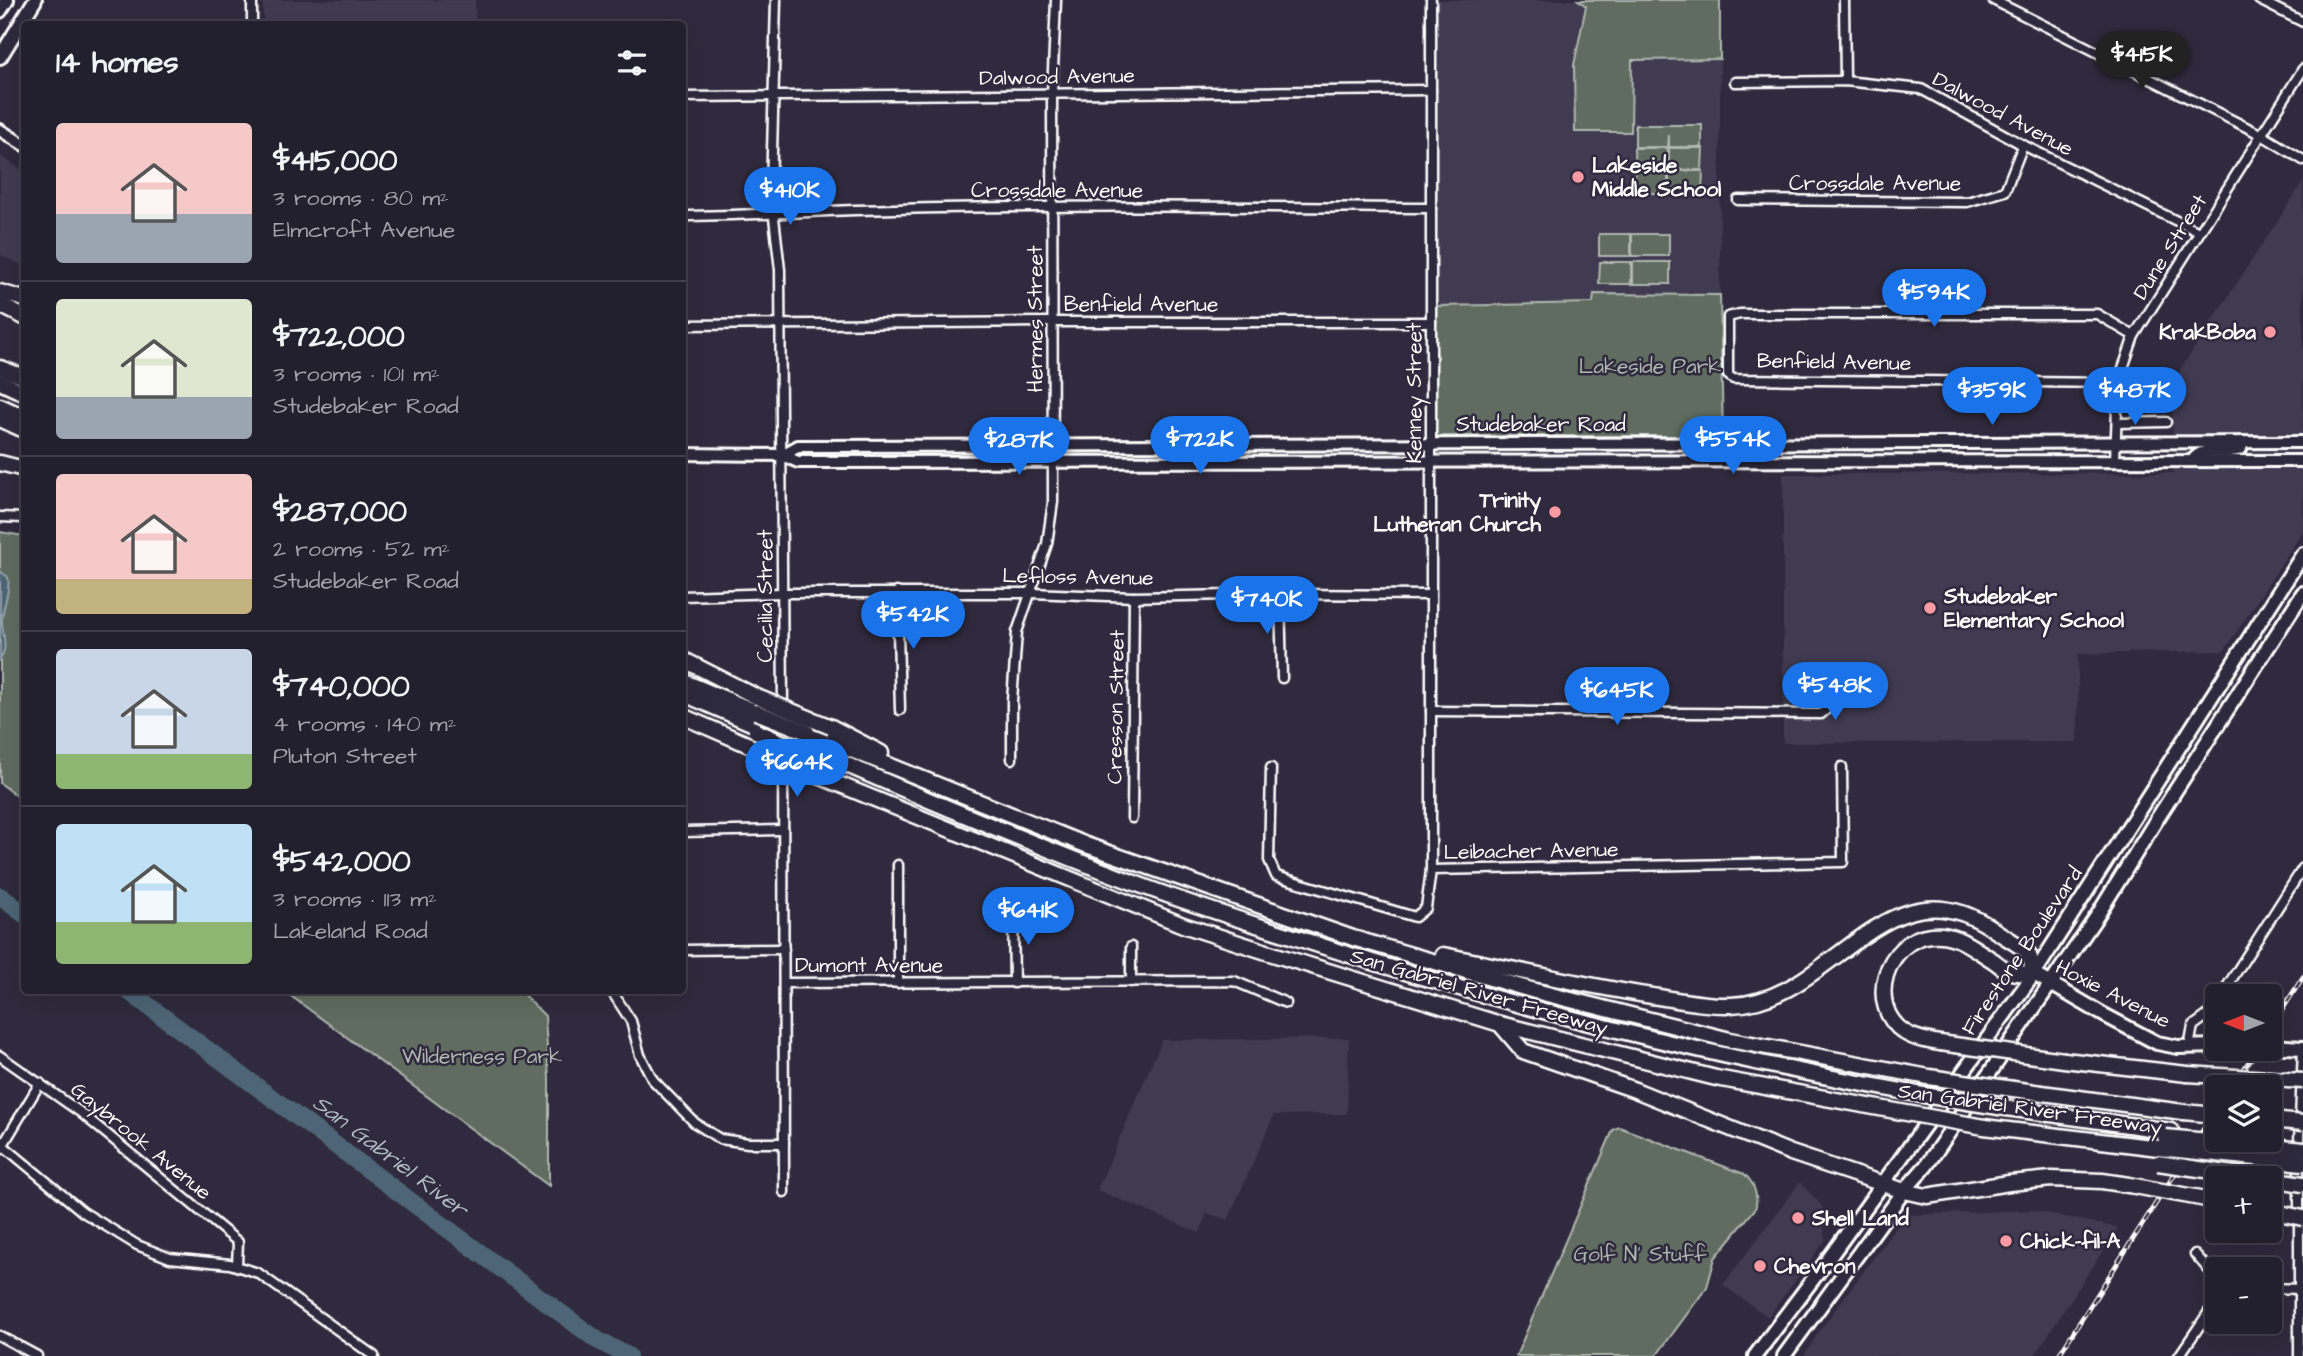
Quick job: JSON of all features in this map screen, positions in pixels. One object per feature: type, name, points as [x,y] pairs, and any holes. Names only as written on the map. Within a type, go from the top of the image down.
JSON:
[{"type":"highway","points":[[0,292],[21,298]]},
{"type":"highway","points":[[0,305],[21,316]]},
{"type":"highway","points":[[0,368],[21,376]]},
{"type":"highway","points":[[0,382],[21,392]]},
{"type":"highway","points":[[0,406],[21,416]]},
{"type":"highway","points":[[0,419],[21,429]]},
{"type":"highway","points":[[0,463],[21,468]]},
{"type":"highway","points":[[686,662],[756,716],[825,762],[968,825],[1110,881],[1268,937],[1538,1018],[1627,1040],[1914,1097],[1997,1110],[2163,1145],[2225,1166]]},
{"type":"highway","name":"San Gabriel River Freeway","points":[[686,683],[807,740],[961,793],[1086,845],[1353,937],[1535,991],[1730,1040],[1929,1077],[2205,1114]]},
{"type":"highway","points":[[686,695],[756,716]]},
{"type":"highway","points":[[686,702],[831,727],[961,793]]},
{"type":"highway","name":"San Gabriel River Freeway","points":[[686,718],[821,777],[1183,925],[1500,1024],[1716,1077],[1984,1127],[2121,1143],[2163,1145],[2303,1163]]},
{"type":"highway","points":[[807,740],[973,819],[1133,883],[1238,920],[1395,970],[1541,1012],[1639,1037],[1914,1097]]},
{"type":"highway","points":[[1353,937],[1608,989],[1732,1005],[1759,1001],[1783,992],[1823,967],[1891,917],[1911,910],[1932,908],[1958,911],[1985,924],[2028,954],[2034,974],[2010,972],[1956,937],[1930,935],[1918,938],[1893,958],[1884,985],[1886,1011],[1904,1032],[1940,1044],[2064,1060],[2187,1073],[2303,1081]]},
{"type":"highway","points":[[1500,1024],[1523,1051],[1635,1090],[1791,1153],[1904,1191],[1927,1196],[2009,1183],[2102,1181],[2205,1199]]},
{"type":"highway","points":[[2282,1121],[2303,1124]]},
{"type":"highway","points":[[2163,1145],[2205,1137]]},
{"type":"highway","points":[[2282,1141],[2303,1143]]},
{"type":"highway","points":[[2163,1145],[2303,1150]]},
{"type":"highway","points":[[2282,1181],[2303,1184]]},
{"type":"highway","points":[[2282,1214],[2303,1218]]},
{"type":"main road","points":[[0,11],[7,0]]},
{"type":"main road","points":[[22,21],[35,0]]},
{"type":"main road","points":[[0,57],[21,23]]},
{"type":"main road","points":[[0,130],[21,143]]},
{"type":"main road","points":[[2192,461],[2196,455],[2203,452],[2241,449],[2243,442]]},
{"type":"main road","name":"Studebaker Road","points":[[782,455],[798,446],[2303,442]]},
{"type":"main road","points":[[2146,461],[2147,453],[2154,449],[2186,449],[2198,443]]},
{"type":"main road","name":"Studebaker Road","points":[[686,454],[782,455],[798,462],[2290,460],[2303,463]]},
{"type":"main road","name":"Firestone Boulevard","points":[[1755,1356],[2034,974],[2303,554]]},
{"type":"main road","name":"Firestone Boulevard","points":[[1784,1356],[1904,1191],[1926,1166],[2051,985],[2303,593]]},
{"type":"main road","points":[[2267,610],[2284,622]]},
{"type":"main road","points":[[2242,648],[2259,661]]},
{"type":"main road","points":[[2184,737],[2202,749]]},
{"type":"main road","name":"Hoxie Avenue","points":[[2034,974],[2157,1042],[2205,1046]]},
{"type":"main road","points":[[2282,1047],[2303,1048]]},
{"type":"street","points":[[252,0],[252,21]]},
{"type":"street","name":"Cecilia Street","points":[[776,0],[771,191],[780,270],[783,1192]]},
{"type":"street","name":"Hermes Street","points":[[1012,759],[1012,701],[1017,632],[1047,544],[1053,502],[1052,94],[1056,0]]},
{"type":"street","name":"Kenney Street","points":[[1431,0],[1431,870]]},
{"type":"street","points":[[1844,0],[1845,81]]},
{"type":"street","points":[[1993,0],[2262,135],[2303,160]]},
{"type":"street","points":[[2259,0],[2303,22]]},
{"type":"street","name":"Dune Street","points":[[2115,460],[2118,383],[2134,336],[2303,69]]},
{"type":"street","name":"Dalwood Avenue","points":[[1735,82],[1845,81],[1921,89],[2023,145],[2199,232]]},
{"type":"street","name":"Dalwood Avenue","points":[[686,97],[1431,90]]},
{"type":"street","name":"Crossdale Avenue","points":[[1738,200],[1967,201],[2005,191],[2023,145]]},
{"type":"street","name":"Crossdale Avenue","points":[[686,216],[1052,207],[1431,208]]},
{"type":"street","name":"Benfield Avenue","points":[[2118,383],[1733,379],[1728,375],[1728,317],[1740,314],[2097,314],[2134,336]]},
{"type":"street","name":"Benfield Avenue","points":[[686,325],[1431,322]]},
{"type":"street","points":[[2117,423],[2166,422]]},
{"type":"street","points":[[0,517],[21,518]]},
{"type":"street","name":"Lefloss Avenue","points":[[686,596],[783,593],[1031,593],[1135,597],[1431,595]]},
{"type":"street","points":[[897,593],[900,710]]},
{"type":"street","points":[[1280,594],[1282,678]]},
{"type":"street","name":"Cresson Street","points":[[1132,818],[1135,597]]},
{"type":"street","points":[[1431,711],[1821,713],[1829,706],[1833,689]]},
{"type":"street","name":"Leibacher Avenue","points":[[1271,768],[1269,860],[1276,876],[1415,917],[1426,908],[1431,870],[1843,862],[1842,768]]},
{"type":"street","points":[[686,832],[783,830]]},
{"type":"street","points":[[898,865],[898,983]]},
{"type":"street","points":[[2229,984],[2303,868]]},
{"type":"street","points":[[1013,912],[1014,983]]},
{"type":"street","points":[[1131,947],[1131,982]]},
{"type":"street","name":"Dumont Avenue","points":[[686,950],[783,949]]},
{"type":"street","name":"Dumont Avenue","points":[[784,983],[1234,981],[1286,1003]]},
{"type":"street","points":[[614,994],[631,1021],[640,1055],[653,1080],[695,1124],[720,1139],[748,1143],[783,1143]]},
{"type":"street","points":[[2189,1047],[2193,1026],[2205,1017]]},
{"type":"street","points":[[2300,1356],[2299,1142],[2303,1048]]},
{"type":"street","name":"Gaybrook Avenue","points":[[0,1056],[80,1112],[238,1242],[237,1265]]},
{"type":"street","points":[[40,1083],[1,1146],[83,1212],[137,1245],[176,1259],[237,1265],[270,1279],[374,1356]]},
{"type":"street","points":[[2195,1254],[2205,1265]]},
{"type":"street","points":[[2282,1288],[2301,1289]]},
{"type":"street","points":[[2179,1356],[2205,1318]]},
{"type":"street","points":[[0,1336],[37,1356]]},
{"type":"shaded area","points":[[263,0],[475,0],[475,21],[263,21]]},
{"type":"shaded area","name":"Lakeside Middle School","points":[[1435,0],[1720,0],[1720,295],[1594,294],[1593,303],[1436,306]]},
{"type":"shaded area","points":[[0,156],[21,169],[21,265],[0,255]]},
{"type":"shaded area","points":[[2303,182],[2303,531],[2224,651],[2078,654],[2078,742],[1783,743],[1783,474],[2173,473],[2172,398],[2180,370]]},
{"type":"shaded area","points":[[1349,1038],[1347,1114],[1274,1115],[1228,1220],[1207,1213],[1200,1233],[1097,1190],[1162,1040]]},
{"type":"shaded area","points":[[1800,1182],[1822,1206],[1825,1241],[1768,1317],[1723,1285]]},
{"type":"shaded area","points":[[2032,1210],[2118,1228],[2034,1356],[1804,1356],[1894,1230],[1908,1215]]},
{"type":"green space","points":[[1578,0],[1720,0],[1720,59],[1632,60],[1631,132],[1575,132],[1574,65],[1586,6]]},
{"type":"green space","points":[[1635,125],[1702,125],[1702,147],[1669,147],[1669,135],[1668,147],[1635,147]]},
{"type":"green space","points":[[1634,148],[1668,148],[1668,193],[1635,193]]},
{"type":"green space","points":[[1669,148],[1703,148],[1702,170],[1669,170]]},
{"type":"green space","points":[[1669,171],[1703,171],[1702,193],[1669,193]]},
{"type":"green space","points":[[1599,234],[1631,234],[1631,256],[1599,256]]},
{"type":"green space","points":[[1632,234],[1669,234],[1669,256],[1632,256]]},
{"type":"green space","points":[[1600,262],[1631,262],[1631,284],[1599,284]]},
{"type":"green space","points":[[1633,262],[1670,262],[1670,284],[1633,284]]},
{"type":"green space","name":"Lakeside Park","points":[[1594,294],[1720,295],[1723,436],[1436,436],[1436,306],[1593,303]]},
{"type":"green space","points":[[0,532],[21,536],[21,799],[0,783]]},
{"type":"green space","name":"Wilderness Park","points":[[288,994],[523,994],[545,1016],[549,1078],[549,1186]]},
{"type":"green space","name":"Golf N' Stuff","points":[[1619,1127],[1744,1174],[1755,1190],[1755,1209],[1715,1258],[1707,1287],[1656,1356],[1516,1356],[1613,1130]]},
{"type":"water","points":[[0,571],[8,577],[9,583],[2,615],[4,650],[0,659]]},
{"type":"waterway","name":"San Gabriel River","points":[[0,896],[21,912]]},
{"type":"waterway","name":"San Gabriel River","points":[[132,994],[597,1340],[628,1356]]},
{"type":"railway","points":[[2282,1010],[2303,977]]},
{"type":"railway","points":[[2240,1075],[2249,1061]]},
{"type":"railway","points":[[2058,1356],[2205,1127]]},
{"type":"place","name":"Lakeside Middle School","points":[[1578,177]]},
{"type":"place","name":"KrakBoba","points":[[2270,332]]},
{"type":"place","name":"Trinity Lutheran Church","points":[[1555,512]]},
{"type":"place","name":"Studebaker Elementary School","points":[[1930,608]]},
{"type":"place","name":"Shell Land","points":[[1798,1218]]},
{"type":"place","name":"Chick-fil-A","points":[[2006,1241]]},
{"type":"place","name":"Chevron","points":[[1760,1266]]}]
